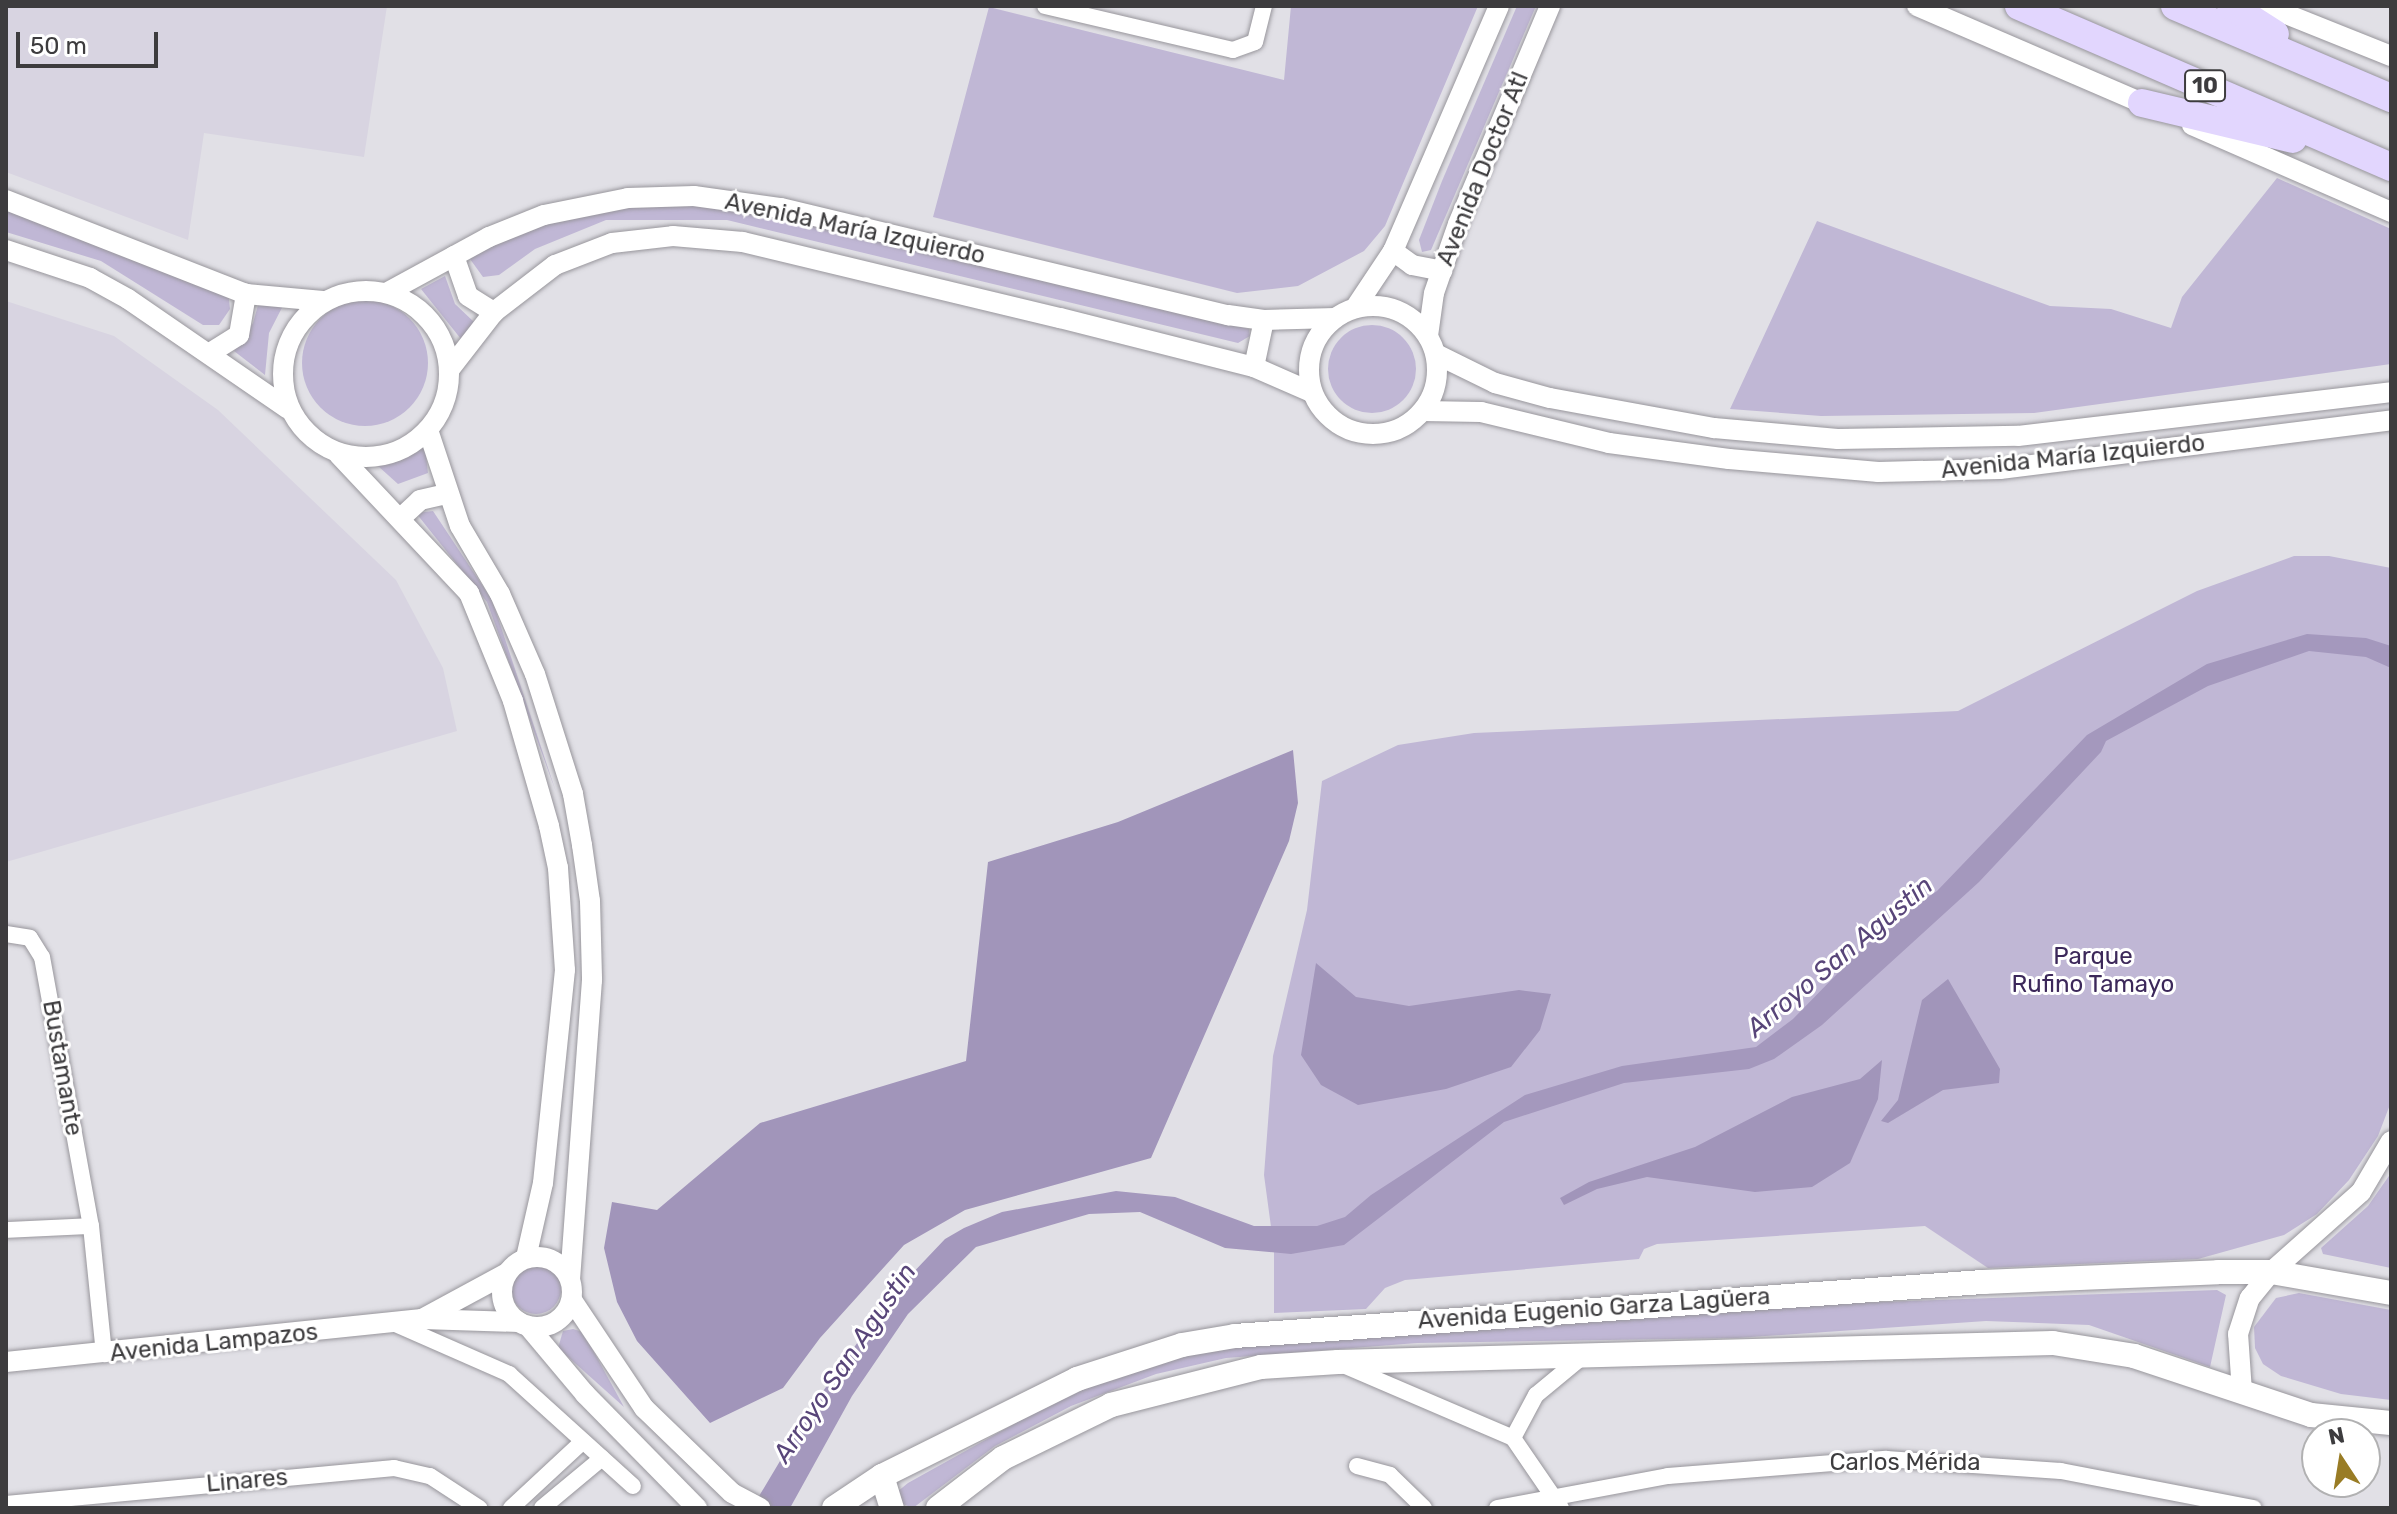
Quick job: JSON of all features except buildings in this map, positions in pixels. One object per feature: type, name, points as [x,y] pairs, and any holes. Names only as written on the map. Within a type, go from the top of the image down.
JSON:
[{"type":"highway","name":"10","points":[[2019,6],[2391,167]]},
{"type":"highway","points":[[2175,6],[2387,97]]},
{"type":"highway","points":[[2231,6],[2387,97]]},
{"type":"highway","points":[[2142,103],[2365,156]]},
{"type":"main road","name":"Avenida Eugenio Garza Lagüera","points":[[834,1508],[882,1476],[1077,1379],[1182,1345],[1235,1336],[1983,1282],[2271,1272],[2391,1293]]},
{"type":"main road","name":"Avenida Eugenio Garza Lagüera","points":[[938,1508],[1003,1458],[1111,1405],[1261,1367],[1338,1362],[2053,1343],[2121,1353],[2311,1415],[2391,1423]]},
{"type":"main road","points":[[882,1476],[892,1508]]},
{"type":"street","points":[[1045,6],[1233,50],[1255,42],[1264,6]]},
{"type":"street","name":"Avenida Doctor Atl","points":[[1355,308],[1393,251],[1499,6]]},
{"type":"street","name":"Avenida Doctor Atl","points":[[1432,345],[1442,271],[1550,6]]},
{"type":"street","points":[[1917,6],[2391,212]]},
{"type":"street","points":[[2266,6],[2391,56]]},
{"type":"street","name":"Avenida María Izquierdo","points":[[388,292],[519,224],[594,203],[660,196],[724,198],[1264,320],[1335,318]]},
{"type":"street","points":[[6,200],[246,294],[323,301],[355,290],[388,292],[428,317],[438,332],[449,370],[439,412],[428,430],[417,443],[388,455],[339,455]]},
{"type":"street","name":"Avenida María Izquierdo","points":[[449,370],[494,312],[536,277],[582,252],[643,238],[716,239],[1254,367],[1311,392]]},
{"type":"street","points":[[6,250],[90,278],[210,353],[288,409],[302,429],[339,455],[403,516],[469,593],[484,624],[531,759],[558,868],[565,970],[562,1035],[543,1183],[526,1258]]},
{"type":"street","points":[[1393,251],[1412,265],[1442,271]]},
{"type":"street","points":[[454,256],[468,296],[494,312]]},
{"type":"street","points":[[210,353],[239,335],[246,294]]},
{"type":"street","points":[[288,409],[286,355],[299,328],[323,301]]},
{"type":"street","points":[[1383,306],[1409,316],[1432,345],[1436,384],[1423,411],[1402,428],[1375,435],[1348,430],[1326,415],[1311,392],[1308,364],[1316,338],[1335,318],[1355,308],[1383,306]]},
{"type":"street","points":[[1254,367],[1264,320]]},
{"type":"street","name":"Avenida María Izquierdo","points":[[1432,345],[1495,383],[1564,401],[1714,428],[1838,439],[2018,436],[2391,392]]},
{"type":"street","points":[[2309,400],[2318,429]]},
{"type":"street","name":"Avenida María Izquierdo","points":[[1423,411],[1481,412],[1609,443],[1714,457],[1878,472],[2000,469],[2391,420]]},
{"type":"street","points":[[428,430],[446,494],[515,624],[535,674],[573,794],[582,845],[590,901],[592,980],[570,1278],[572,1300],[644,1408],[712,1475],[760,1508]]},
{"type":"street","points":[[403,516],[420,500],[446,494]]},
{"type":"street","name":"Bustamante","points":[[6,934],[30,938],[42,957],[91,1226],[104,1354]]},
{"type":"street","points":[[2242,1392],[2241,1317],[2271,1272],[2361,1192],[2391,1141]]},
{"type":"street","points":[[6,1230],[91,1226]]},
{"type":"street","points":[[570,1278],[559,1264],[543,1257],[526,1258],[507,1273],[503,1302],[585,1394],[697,1508]]},
{"type":"street","name":"Avenida Lampazos","points":[[422,1319],[507,1273]]},
{"type":"street","points":[[523,1324],[557,1322],[572,1300]]},
{"type":"street","name":"Avenida Lampazos","points":[[6,1362],[422,1319],[523,1324]]},
{"type":"street","points":[[393,1323],[509,1374],[633,1486]]},
{"type":"street","points":[[1513,1438],[1536,1395],[1582,1357]]},
{"type":"street","points":[[1338,1362],[1513,1438],[1558,1501]]},
{"type":"street","points":[[511,1508],[583,1441]]},
{"type":"street","points":[[542,1508],[602,1458]]},
{"type":"street","name":"Carlos Mérida","points":[[1497,1508],[1558,1501],[1733,1468],[1886,1459],[2020,1466],[2186,1502],[2253,1508]]},
{"type":"street","points":[[1357,1466],[1390,1475],[1424,1508]]},
{"type":"street","name":"Linares","points":[[6,1504],[394,1468],[430,1476],[479,1508]]},
{"type":"shaded area","points":[[6,6],[387,6],[364,157],[204,133],[188,240],[6,172]]},
{"type":"shaded area","points":[[6,301],[114,336],[218,410],[396,580],[443,668],[457,731],[6,862]]},
{"type":"shaded area","points":[[1293,750],[1298,803],[1289,841],[1151,1158],[965,1210],[904,1245],[820,1338],[783,1388],[710,1423],[637,1341],[617,1302],[604,1248],[612,1202],[657,1210],[760,1123],[966,1061],[988,862],[1118,822]]},
{"type":"shaded area","points":[[1316,963],[1356,997],[1409,1006],[1519,990],[1551,994],[1540,1030],[1511,1067],[1446,1089],[1358,1105],[1321,1085],[1301,1055]]},
{"type":"shaded area","points":[[1948,979],[2000,1069],[1999,1083],[1943,1090],[1888,1123],[1881,1121],[1898,1100],[1922,1000]]},
{"type":"shaded area","points":[[1882,1060],[1878,1099],[1850,1163],[1812,1187],[1755,1192],[1647,1177],[1597,1189],[1564,1205],[1560,1198],[1589,1182],[1695,1147],[1792,1097],[1860,1079]]},
{"type":"green space","points":[[1291,6],[1478,6],[1385,226],[1364,251],[1298,286],[1237,293],[933,217],[989,7],[1284,80]]},
{"type":"green space","points":[[1517,6],[1536,6],[1431,250],[1422,252],[1419,240]]},
{"type":"green space","points":[[2277,178],[2391,229],[2391,364],[2034,413],[1821,416],[1730,409],[1817,221],[2050,306],[2111,309],[2171,328],[2182,297]]},
{"type":"green space","points":[[653,202],[762,212],[1249,329],[1250,336],[1238,343],[727,220],[606,220],[535,249],[499,275],[483,277],[470,259],[473,246],[518,228]]},
{"type":"green space","points":[[6,209],[228,291],[230,309],[219,325],[203,325],[101,261],[6,232]]},
{"type":"green space","points":[[445,276],[455,304],[474,322],[461,339],[421,289]]},
{"type":"green space","points":[[262,291],[290,292],[269,333],[265,375],[234,351],[253,323]]},
{"type":"green space","points":[[365,300],[389,305],[410,318],[423,339],[428,363],[423,387],[410,408],[389,421],[365,426],[341,421],[320,408],[307,387],[302,363],[307,339],[320,318],[341,305]]},
{"type":"green space","points":[[1372,325],[1397,332],[1409,344],[1416,369],[1409,394],[1397,406],[1372,413],[1347,406],[1335,394],[1328,369],[1335,344],[1347,332]]},
{"type":"green space","points":[[425,447],[428,473],[398,484],[378,466]]},
{"type":"green space","points":[[433,511],[492,600],[556,792],[487,602],[416,513]]},
{"type":"green space","name":"Parque Rufino Tamayo","points":[[2294,556],[2329,556],[2391,568],[2391,1102],[2378,1136],[2349,1180],[2317,1214],[2284,1235],[2198,1259],[1988,1268],[1925,1226],[1657,1244],[1644,1249],[1639,1259],[1405,1280],[1385,1288],[1366,1309],[1274,1313],[1274,1249],[1264,1175],[1273,1056],[1307,910],[1322,781],[1398,745],[1474,733],[1958,711],[2197,591]]},
{"type":"green space","points":[[2391,1173],[2391,1268],[2323,1254],[2321,1248],[2368,1206]]},
{"type":"green space","points":[[536,1264],[554,1271],[561,1289],[554,1307],[536,1314],[518,1307],[511,1289],[518,1271]]},
{"type":"green space","points":[[2217,1290],[2226,1295],[2210,1367],[2089,1325],[1986,1321],[1737,1338],[1417,1343],[1226,1358],[1156,1374],[1071,1406],[995,1446],[913,1508],[898,1502],[897,1492],[908,1483],[1066,1395],[1154,1364],[1224,1347],[1826,1304]]},
{"type":"green space","points":[[2299,1293],[2391,1310],[2391,1400],[2341,1394],[2281,1376],[2263,1364],[2255,1348],[2254,1327],[2276,1298]]},
{"type":"green space","points":[[573,1329],[583,1332],[624,1407],[558,1348],[563,1331]]},
{"type":"water","name":"Arroyo San Agustin","points":[[2307,634],[2366,638],[2391,646],[2391,668],[2366,657],[2309,651],[2208,686],[2106,741],[2101,752],[1979,882],[1822,1025],[1774,1059],[1749,1069],[1624,1083],[1504,1122],[1344,1245],[1291,1254],[1225,1248],[1140,1212],[1089,1214],[976,1247],[908,1314],[852,1396],[790,1508],[752,1508],[814,1404],[889,1298],[945,1239],[964,1228],[1002,1212],[1116,1191],[1175,1197],[1254,1226],[1317,1226],[1345,1217],[1371,1195],[1525,1095],[1622,1066],[1756,1047],[1793,1019],[1882,928],[1937,891],[2087,735],[2207,664]]}]
